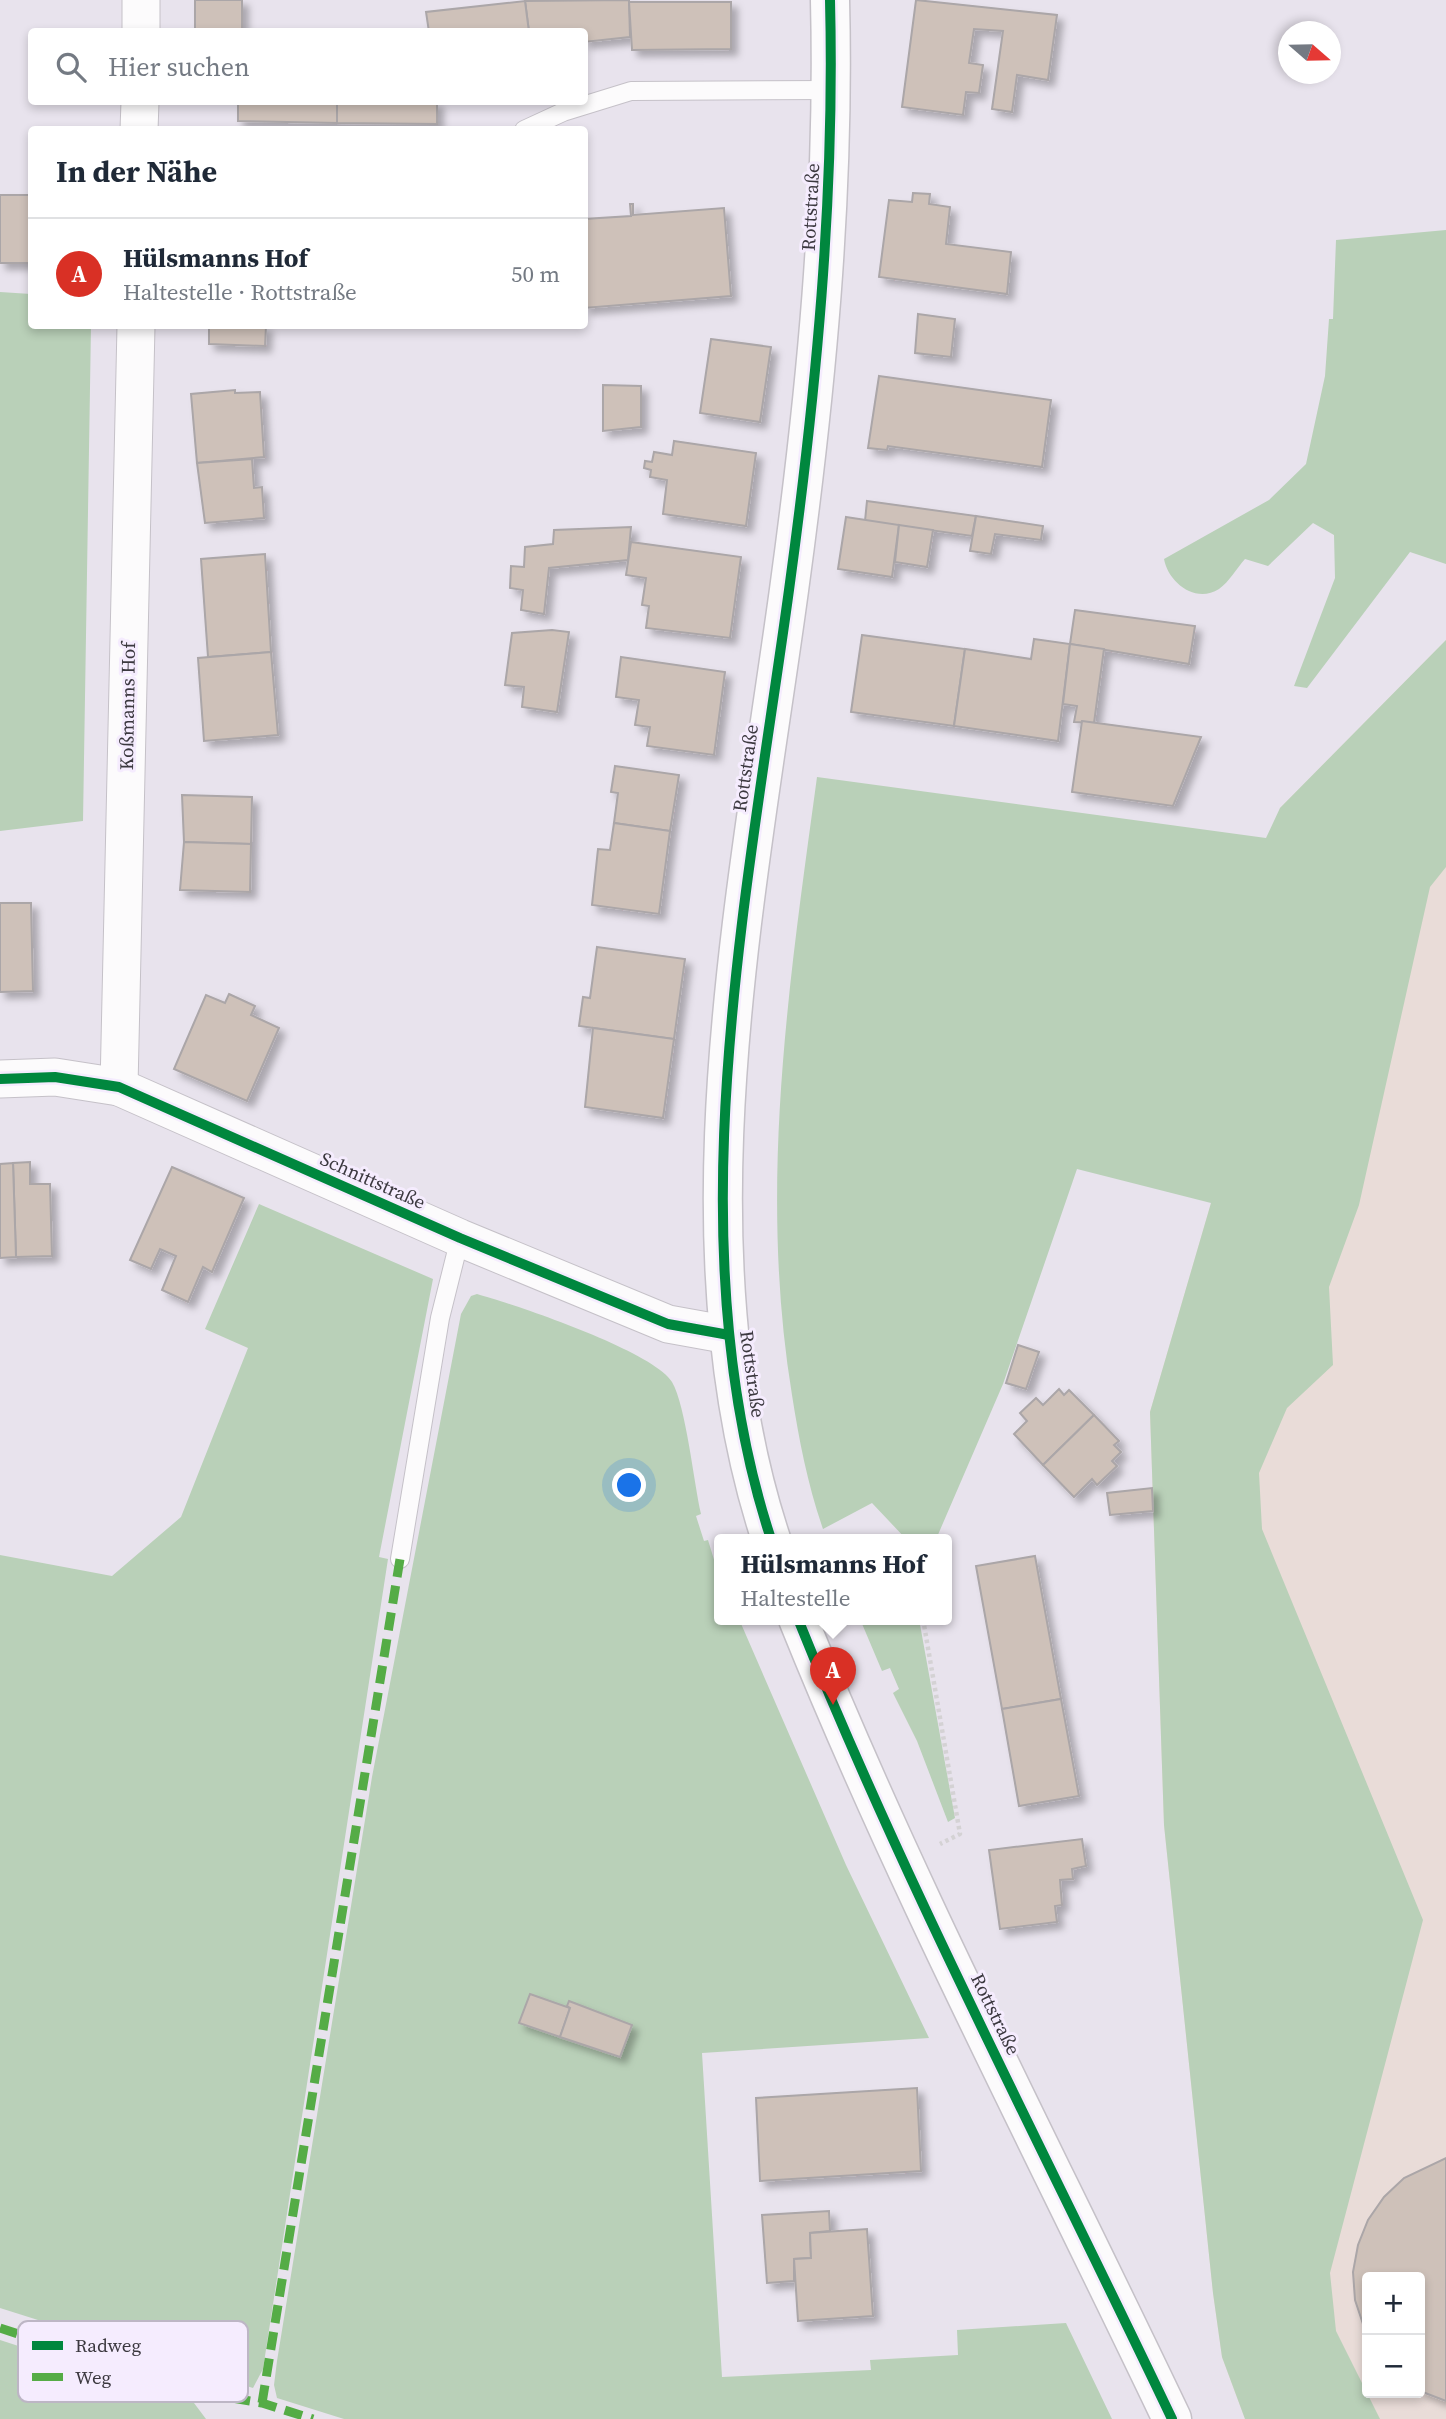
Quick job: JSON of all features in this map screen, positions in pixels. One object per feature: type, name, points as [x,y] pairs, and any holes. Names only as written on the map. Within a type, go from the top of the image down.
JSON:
[{"type":"street","points":[[141,0],[141,28]]},
{"type":"street","name":"Rottstraße","points":[[770,1534],[742,1423],[729,1335],[723,1233],[725,1114],[753,836],[791,576],[819,344],[828,228],[832,90],[830,0]]},
{"type":"street","points":[[139,126],[140,105]]},
{"type":"street","name":"Koßmanns Hof","points":[[119,1087],[135,329]]},
{"type":"street","name":"Schnittstraße","points":[[0,1079],[55,1077],[119,1087],[460,1238],[668,1324],[729,1335]]},
{"type":"street","name":"Rottstraße","points":[[800,1625],[833,1705],[904,1862],[1172,2419]]},
{"type":"lane","points":[[588,104],[631,91],[832,90]]},
{"type":"lane","points":[[532,126],[585,105]]},
{"type":"lane","points":[[400,1559],[440,1318],[460,1238]]},
{"type":"path","points":[[904,1862],[960,1834],[924,1625]]},
{"type":"shaded area","points":[[1446,640],[1446,2419],[1245,2419],[1222,2357],[1164,1825],[1150,1412],[1211,1203],[1280,808]]},
{"type":"green space","points":[[1446,230],[1446,564],[1410,552],[1307,688],[1294,686],[1335,578],[1334,535],[1313,523],[1268,566],[1245,559],[1223,586],[1210,593],[1192,592],[1177,583],[1164,559],[1269,500],[1306,464],[1325,376],[1329,319],[1333,319],[1336,240]]},
{"type":"green space","points":[[0,292],[28,294],[28,329],[91,329],[83,821],[0,831]]},
{"type":"green space","points":[[1446,640],[1446,867],[1430,887],[1359,1205],[1329,1287],[1333,1365],[1287,1408],[1259,1473],[1262,1529],[1423,1920],[1330,2273],[1336,2331],[1362,2383],[1362,2398],[1370,2398],[1380,2419],[1245,2419],[1222,2357],[1213,2293],[1164,1825],[1150,1412],[1211,1203],[1077,1169],[1003,1384],[938,1534],[901,1534],[872,1503],[823,1529],[804,1463],[782,1317],[778,1240],[781,1085],[796,931],[817,777],[1266,838],[1280,808]]},
{"type":"green space","points":[[259,1204],[433,1279],[379,1557],[388,1559],[263,2369],[253,2388],[248,2386],[248,2321],[41,2321],[0,2308],[0,1555],[112,1576],[181,1517],[248,1348],[205,1329]]},
{"type":"green space","points":[[477,1294],[582,1330],[639,1357],[660,1370],[672,1382],[689,1446],[701,1514],[696,1516],[704,1541],[708,1540],[714,1560],[714,1625],[742,1625],[846,1865],[929,2038],[702,2053],[722,2377],[871,2370],[870,2360],[958,2355],[957,2330],[1066,2323],[1112,2419],[344,2419],[277,2398],[274,2385],[277,2361],[372,1777],[461,1314],[471,1296]]},
{"type":"green space","points":[[863,1625],[920,1625],[955,1818],[948,1822],[917,1741],[893,1693],[899,1689],[890,1668],[882,1671]]},
{"type":"green space","points":[[0,2340],[18,2346],[18,2402],[191,2402],[206,2419],[0,2419]]},
{"type":"building","points":[[195,0],[242,0],[242,28],[195,28]]},
{"type":"building","points":[[629,0],[630,37],[588,42],[588,28],[528,28],[525,1]]},
{"type":"building","points":[[916,0],[1057,15],[1048,80],[1017,75],[1012,112],[992,109],[1003,31],[974,29],[969,63],[983,65],[979,93],[966,92],[963,115],[902,107]]},
{"type":"building","points":[[525,1],[528,28],[428,28],[426,12]]},
{"type":"building","points":[[629,2],[731,2],[731,49],[632,50]]},
{"type":"building","points":[[238,105],[337,105],[337,123],[238,121]]},
{"type":"building","points":[[337,105],[437,105],[437,124],[337,123]]},
{"type":"building","points":[[913,193],[930,194],[929,204],[950,207],[946,244],[1011,252],[1007,294],[879,277],[889,200],[912,202]]},
{"type":"building","points":[[0,195],[28,195],[28,263],[0,263]]},
{"type":"building","points":[[630,204],[633,204],[633,215],[724,208],[731,296],[588,308],[588,219],[631,216]]},
{"type":"building","points":[[918,314],[955,319],[951,357],[915,353]]},
{"type":"building","points":[[209,329],[266,329],[265,346],[209,344]]},
{"type":"building","points":[[711,339],[771,347],[760,422],[700,413]]},
{"type":"building","points":[[879,376],[1051,400],[1042,467],[888,446],[887,450],[868,448]]},
{"type":"building","points":[[603,385],[641,386],[641,427],[603,431]]},
{"type":"building","points":[[235,390],[235,393],[260,392],[264,457],[197,463],[191,394]]},
{"type":"building","points":[[674,441],[756,453],[746,526],[663,514],[667,480],[650,477],[651,470],[644,468],[645,461],[652,462],[654,452],[672,455]]},
{"type":"building","points":[[252,459],[254,488],[262,487],[264,518],[205,523],[197,463]]},
{"type":"building","points":[[867,501],[976,516],[972,536],[865,521]]},
{"type":"building","points":[[976,516],[1043,526],[1041,540],[995,534],[991,554],[970,551]]},
{"type":"building","points":[[846,517],[899,525],[892,577],[838,569]]},
{"type":"building","points":[[899,525],[933,530],[927,567],[895,562]]},
{"type":"building","points":[[631,527],[628,560],[549,568],[544,614],[521,610],[523,590],[510,588],[511,566],[524,567],[525,547],[553,544],[554,530]]},
{"type":"building","points":[[631,542],[741,557],[730,638],[646,628],[649,606],[642,605],[646,578],[626,575]]},
{"type":"building","points":[[265,554],[271,652],[208,657],[201,559]]},
{"type":"building","points":[[1075,610],[1195,626],[1189,664],[1070,644]]},
{"type":"building","points":[[552,630],[569,632],[557,712],[522,707],[524,687],[505,685],[512,633]]},
{"type":"building","points":[[862,635],[965,649],[954,726],[851,712]]},
{"type":"building","points":[[1034,639],[1070,644],[1058,741],[954,726],[965,649],[1031,659]]},
{"type":"building","points":[[1070,644],[1104,649],[1094,723],[1074,722],[1077,706],[1063,704]]},
{"type":"building","points":[[271,652],[278,735],[204,741],[198,658]]},
{"type":"building","points":[[621,657],[725,672],[714,755],[647,746],[650,727],[635,725],[639,700],[616,697]]},
{"type":"building","points":[[1082,721],[1201,737],[1173,806],[1072,792]]},
{"type":"building","points":[[615,766],[679,775],[670,831],[614,823],[618,793],[611,792]]},
{"type":"building","points":[[182,795],[252,797],[251,844],[184,842]]},
{"type":"building","points":[[614,823],[670,831],[659,914],[592,905],[598,849],[610,850]]},
{"type":"building","points":[[184,842],[251,844],[250,892],[180,890]]},
{"type":"building","points":[[0,903],[31,903],[33,991],[0,992]]},
{"type":"building","points":[[597,947],[685,959],[674,1039],[579,1026],[583,997],[590,998]]},
{"type":"building","points":[[229,994],[255,1006],[251,1015],[279,1028],[247,1101],[174,1069],[206,995],[225,1003]]},
{"type":"building","points":[[593,1028],[674,1039],[663,1118],[585,1107]]},
{"type":"building","points":[[30,1162],[30,1184],[50,1184],[52,1256],[16,1257],[13,1163]]},
{"type":"building","points":[[13,1163],[16,1257],[0,1258],[0,1164]]},
{"type":"building","points":[[172,1167],[244,1198],[212,1272],[203,1267],[188,1302],[162,1290],[176,1256],[160,1249],[151,1269],[130,1260]]},
{"type":"building","points":[[1018,1345],[1039,1352],[1026,1389],[1006,1383]]},
{"type":"building","points":[[1059,1389],[1064,1395],[1069,1390],[1094,1415],[1043,1465],[1014,1434],[1027,1421],[1020,1413],[1036,1398],[1043,1405]]},
{"type":"building","points":[[1094,1415],[1119,1441],[1114,1445],[1121,1452],[1112,1461],[1117,1466],[1097,1485],[1092,1479],[1074,1497],[1043,1465]]},
{"type":"building","points":[[1152,1488],[1153,1511],[1110,1515],[1107,1493]]},
{"type":"building","points":[[1035,1556],[1061,1699],[1002,1709],[976,1566]]},
{"type":"building","points":[[1061,1699],[1079,1796],[1019,1806],[1002,1709]]},
{"type":"building","points":[[1082,1839],[1086,1866],[1072,1869],[1073,1879],[1060,1880],[1062,1905],[1055,1906],[1057,1922],[1000,1929],[989,1850]]},
{"type":"building","points":[[530,1994],[570,2008],[560,2037],[519,2023]]},
{"type":"building","points":[[569,2001],[632,2025],[620,2057],[560,2037],[570,2008],[567,2006]]},
{"type":"building","points":[[917,2088],[921,2171],[760,2181],[756,2098]]},
{"type":"building","points":[[1446,2158],[1446,2401],[1425,2393],[1425,2272],[1362,2272],[1362,2321],[1355,2300],[1353,2272],[1358,2245],[1368,2220],[1384,2197],[1404,2178]]},
{"type":"building","points":[[829,2211],[830,2231],[810,2233],[811,2258],[794,2259],[794,2281],[767,2283],[762,2215]]},
{"type":"building","points":[[867,2229],[873,2316],[798,2321],[794,2259],[811,2258],[810,2233]]},
{"type":"marked path","points":[[262,2403],[400,1559]]},
{"type":"marked path","points":[[0,2328],[18,2334]]},
{"type":"marked path","points":[[248,2401],[313,2419]]},
{"type":"cycle path","points":[[770,1534],[742,1426],[727,1308],[723,1188],[728,1066],[739,944],[799,516],[822,295],[830,148],[830,0]]},
{"type":"cycle path","points":[[0,1079],[55,1077],[119,1087],[460,1238],[668,1324],[729,1335]]},
{"type":"cycle path","points":[[800,1625],[840,1721],[931,1922],[1172,2419]]},
{"type":"place","name":"Hülsmanns Hof","points":[[833,1705]]}]
